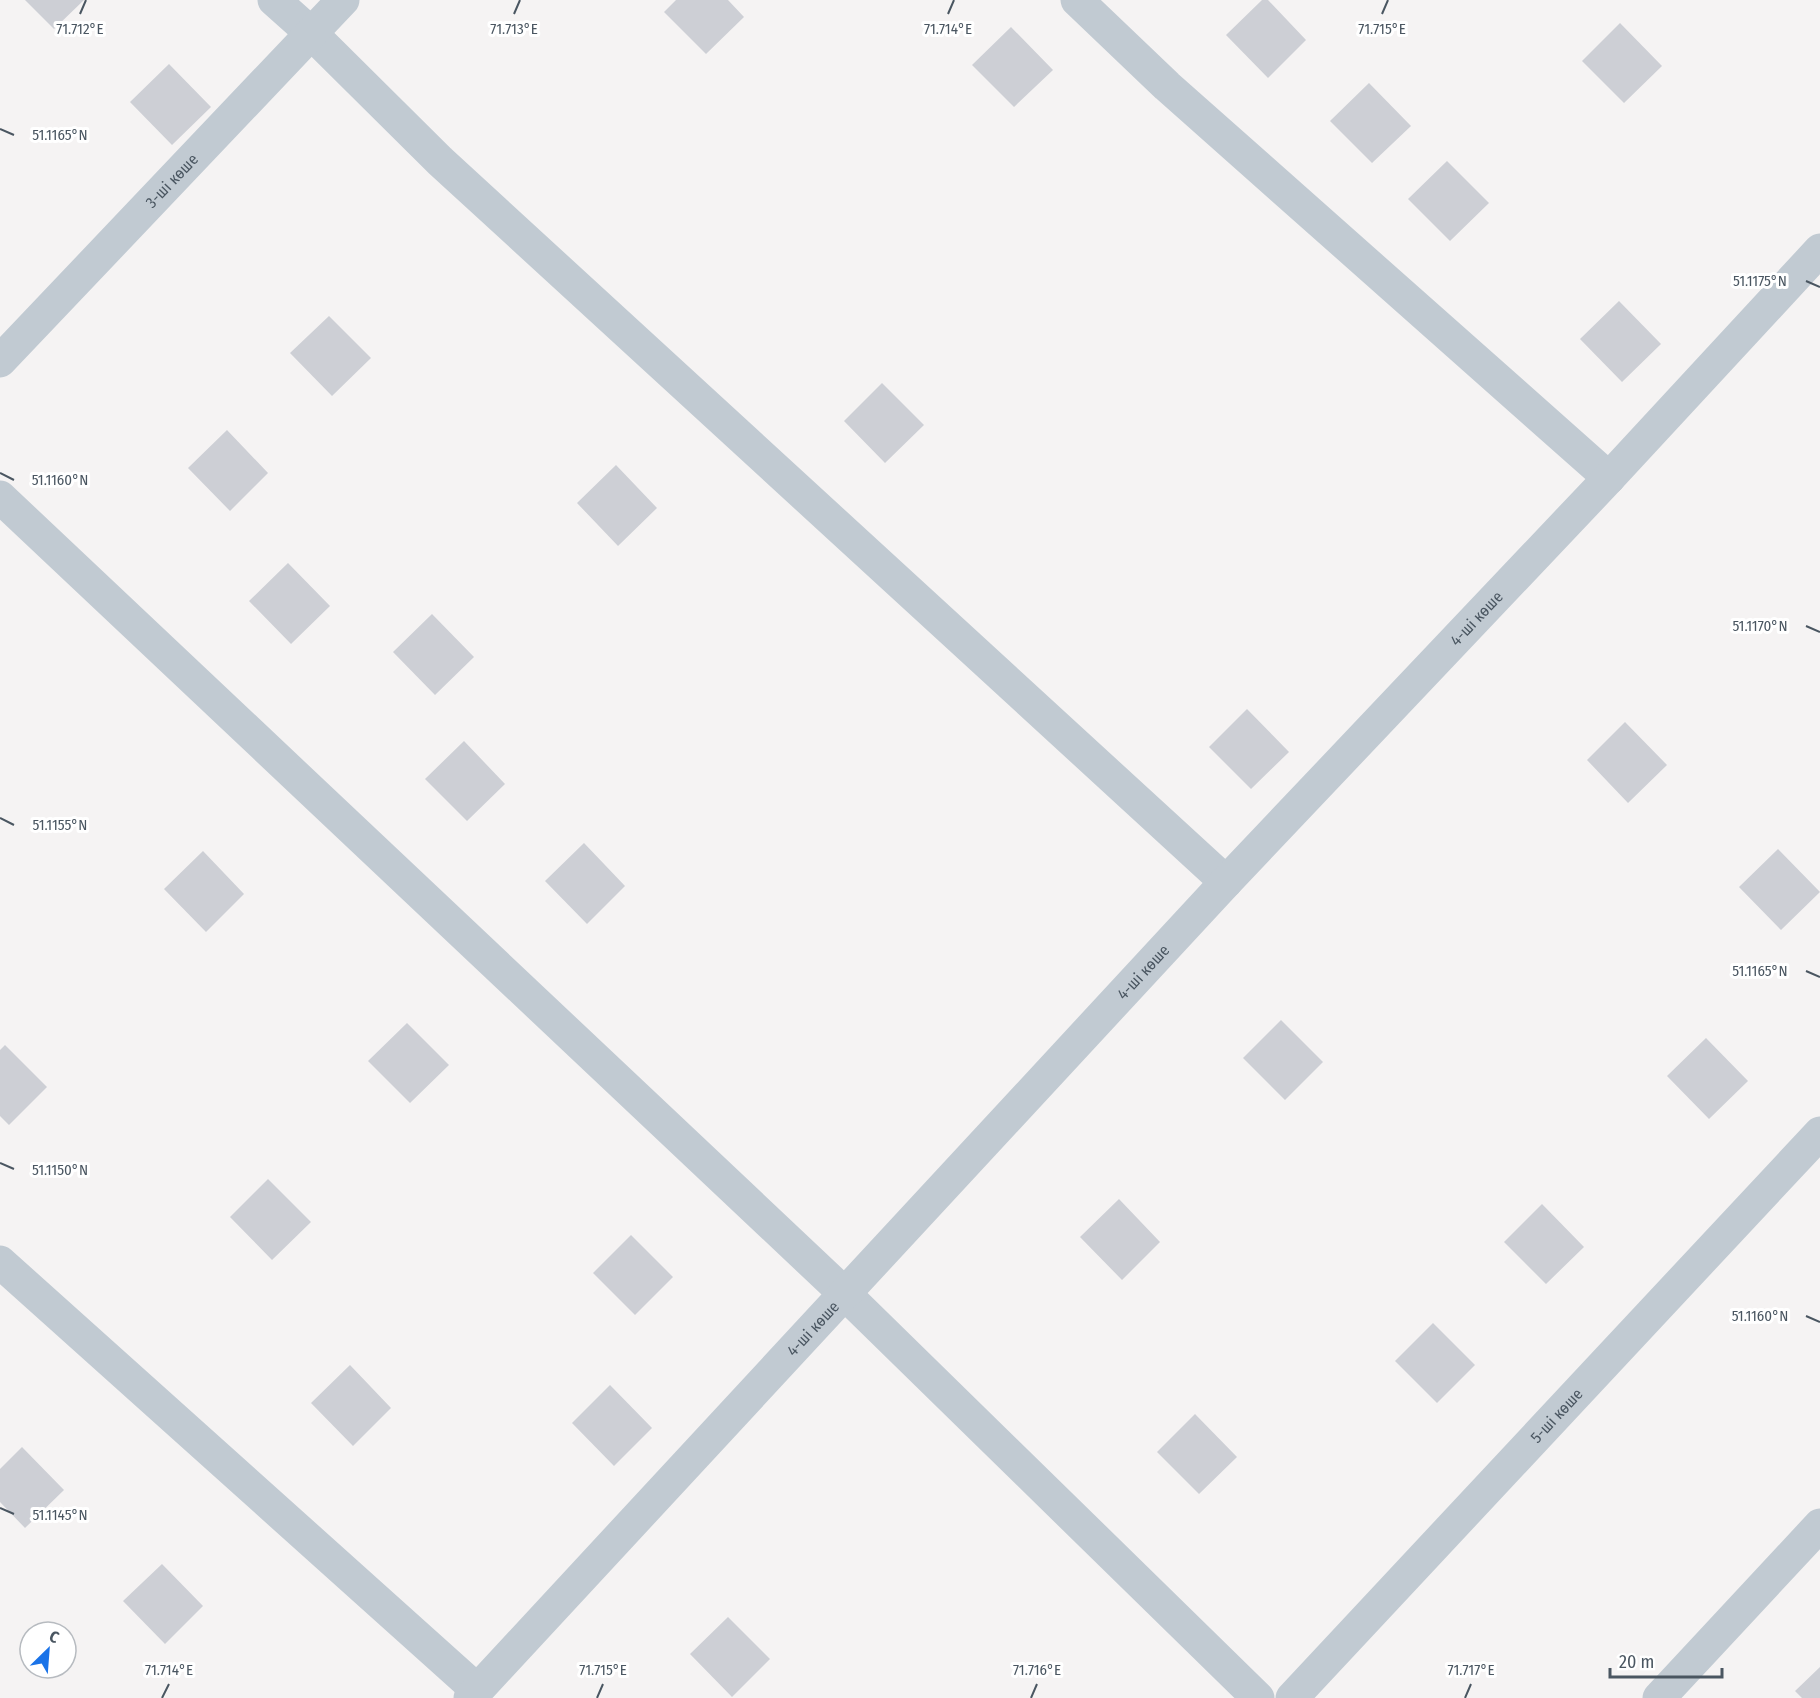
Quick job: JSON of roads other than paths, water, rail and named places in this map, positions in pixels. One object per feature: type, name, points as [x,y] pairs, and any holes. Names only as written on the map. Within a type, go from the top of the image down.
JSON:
[{"type":"lane","points":[[274,0],[312,33],[440,161],[1226,882]]},
{"type":"lane","name":"3-ші көше","points":[[0,361],[343,0]]},
{"type":"lane","points":[[1077,0],[1167,86],[1609,478]]},
{"type":"lane","name":"4-ші көше","points":[[473,1694],[1226,882],[1609,478],[1820,250]]},
{"type":"lane","points":[[0,497],[844,1293],[1258,1698]]},
{"type":"lane","name":"5-ші көше","points":[[1292,1698],[1820,1133]]},
{"type":"lane","points":[[0,1262],[473,1694]]},
{"type":"lane","points":[[1659,1698],[1820,1526]]}]
